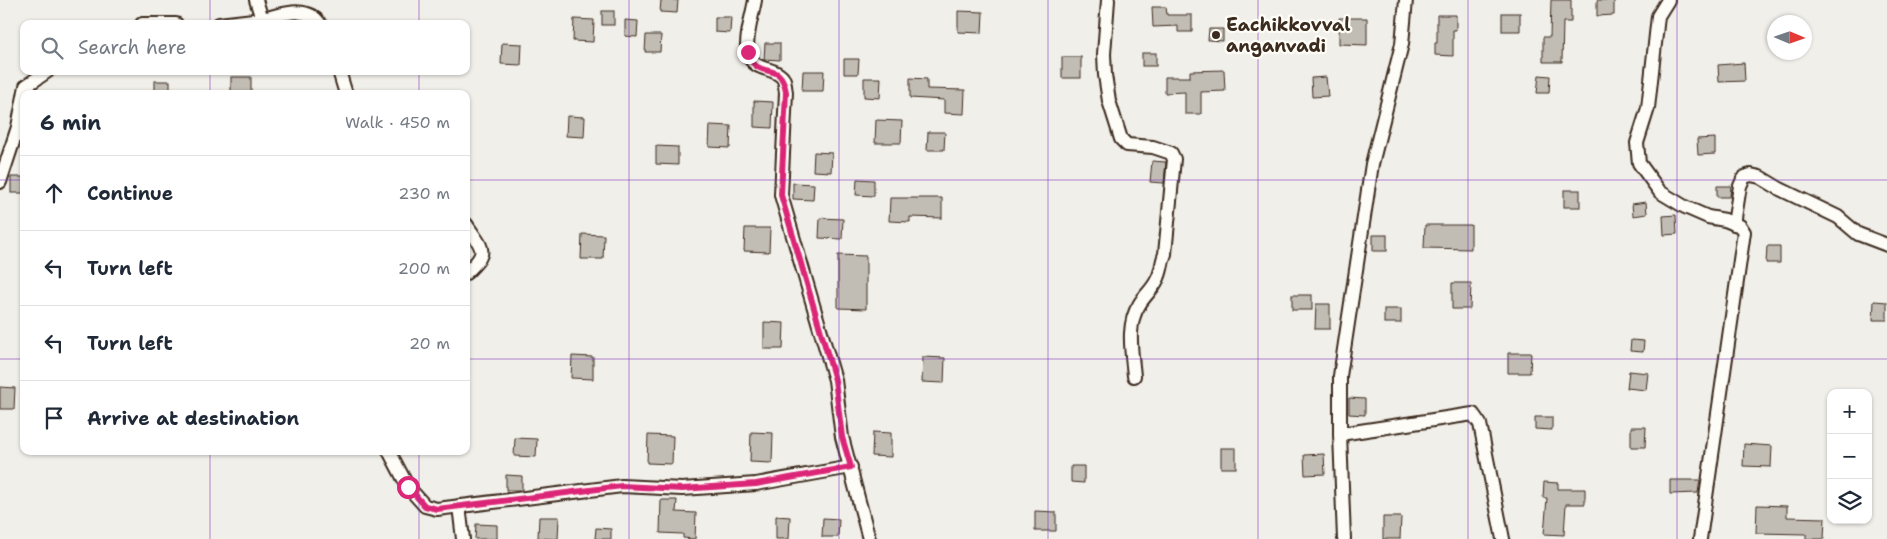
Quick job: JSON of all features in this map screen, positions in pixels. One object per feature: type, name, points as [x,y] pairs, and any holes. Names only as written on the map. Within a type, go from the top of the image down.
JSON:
[{"type":"street","points":[[256,0],[262,19]]},
{"type":"street","points":[[756,0],[748,38],[748,52],[755,65],[777,73],[784,79],[786,92],[781,195],[835,380],[842,437],[869,539]]},
{"type":"street","points":[[1108,0],[1104,54],[1105,75],[1109,101],[1121,139],[1127,145],[1164,150],[1171,153],[1174,160],[1165,254],[1161,261],[1158,280],[1132,317],[1131,334],[1134,376]]},
{"type":"street","points":[[1344,539],[1340,376],[1372,164],[1402,44],[1406,0]]},
{"type":"street","points":[[1668,0],[1658,16],[1648,108],[1637,143],[1639,163],[1660,192],[1685,207],[1708,217],[1740,226],[1744,232],[1700,539]]},
{"type":"street","points":[[253,20],[296,12],[308,13],[317,20]]},
{"type":"street","points":[[25,90],[31,81],[41,75]]},
{"type":"street","points":[[340,75],[345,90]]},
{"type":"street","points":[[0,182],[20,116]]},
{"type":"street","points":[[1734,224],[1740,186],[1744,176],[1751,175],[1760,177],[1780,189],[1838,217],[1858,234],[1887,245]]},
{"type":"street","points":[[470,230],[480,244],[482,251],[481,258],[470,269]]},
{"type":"street","points":[[1340,434],[1473,414],[1480,424],[1503,539]]},
{"type":"street","points":[[391,455],[408,487],[425,506],[437,509],[622,486],[682,489],[756,484],[851,467]]},
{"type":"street","points":[[460,506],[464,539]]},
{"type":"building","points":[[661,0],[678,0],[677,13],[660,12]]},
{"type":"building","points":[[1551,0],[1571,0],[1571,22],[1563,22],[1562,62],[1543,62],[1543,37],[1550,37]]},
{"type":"building","points":[[1597,0],[1614,0],[1614,15],[1597,16]]},
{"type":"building","points":[[1152,7],[1166,7],[1167,15],[1192,15],[1192,32],[1178,32],[1178,26],[1153,27]]},
{"type":"building","points":[[602,11],[614,11],[614,25],[602,25]]},
{"type":"building","points":[[958,11],[983,12],[982,33],[958,32]]},
{"type":"building","points":[[1502,13],[1520,13],[1520,31],[1502,31]]},
{"type":"building","points":[[1437,15],[1456,15],[1456,30],[1453,30],[1453,56],[1435,55]]},
{"type":"building","points":[[715,17],[731,17],[730,33],[715,32]]},
{"type":"building","points":[[1339,18],[1367,18],[1367,45],[1339,44]]},
{"type":"building","points":[[574,19],[594,20],[593,42],[573,41]]},
{"type":"building","points":[[625,20],[638,21],[637,37],[625,36]]},
{"type":"building","name":"Eachikkovval anganvadi","points":[[1209,29],[1223,29],[1223,41],[1208,40]]},
{"type":"building","points":[[646,35],[661,35],[660,52],[645,52]]},
{"type":"building","points":[[502,43],[522,44],[521,65],[501,64]]},
{"type":"building","points":[[765,43],[780,43],[780,60],[764,59]]},
{"type":"building","points":[[1142,53],[1156,53],[1156,66],[1142,66]]},
{"type":"building","points":[[1062,57],[1081,57],[1081,78],[1062,78]]},
{"type":"building","points":[[844,59],[859,59],[858,74],[844,74]]},
{"type":"building","points":[[1744,63],[1745,81],[1719,82],[1718,65]]},
{"type":"building","points":[[1224,70],[1225,91],[1201,92],[1201,114],[1185,114],[1185,92],[1165,93],[1165,77],[1190,77],[1190,71]]},
{"type":"building","points":[[803,71],[824,71],[823,91],[802,91]]},
{"type":"building","points":[[1539,75],[1550,76],[1549,93],[1537,93]]},
{"type":"building","points":[[231,77],[251,77],[251,90],[231,90]]},
{"type":"building","points":[[1326,77],[1328,96],[1312,97],[1311,78]]},
{"type":"building","points":[[864,78],[881,78],[880,98],[864,97]]},
{"type":"building","points":[[910,78],[927,79],[927,89],[965,90],[964,114],[944,113],[944,100],[910,98]]},
{"type":"building","points":[[155,81],[170,81],[170,90],[155,90]]},
{"type":"building","points":[[754,101],[773,102],[772,128],[754,127]]},
{"type":"building","points":[[567,116],[585,117],[584,137],[566,136]]},
{"type":"building","points":[[876,120],[902,121],[901,143],[875,143]]},
{"type":"building","points":[[710,125],[731,126],[730,148],[709,147]]},
{"type":"building","points":[[928,132],[945,132],[944,150],[927,150]]},
{"type":"building","points":[[1715,138],[1715,154],[1698,155],[1697,139]]},
{"type":"building","points":[[656,146],[678,147],[678,165],[656,164]]},
{"type":"building","points":[[814,152],[832,153],[831,172],[813,171]]},
{"type":"building","points":[[1152,161],[1166,162],[1164,183],[1150,182]]},
{"type":"building","points":[[11,177],[20,177],[20,193],[11,193]]},
{"type":"building","points":[[857,179],[874,180],[874,196],[856,195]]},
{"type":"building","points":[[793,183],[814,184],[813,200],[793,199]]},
{"type":"building","points":[[1717,186],[1731,186],[1730,197],[1717,197]]},
{"type":"building","points":[[1564,190],[1580,190],[1580,207],[1564,207]]},
{"type":"building","points":[[890,198],[942,198],[942,218],[910,217],[910,222],[889,221]]},
{"type":"building","points":[[1646,202],[1647,214],[1633,216],[1632,204]]},
{"type":"building","points":[[1676,215],[1677,234],[1664,235],[1663,216]]},
{"type":"building","points":[[820,218],[843,219],[842,239],[819,238]]},
{"type":"building","points":[[1425,225],[1471,225],[1471,249],[1424,248]]},
{"type":"building","points":[[745,228],[770,228],[769,252],[744,251]]},
{"type":"building","points":[[582,234],[604,235],[603,259],[581,259]]},
{"type":"building","points":[[1373,235],[1387,235],[1387,251],[1373,251]]},
{"type":"building","points":[[1767,246],[1780,246],[1780,263],[1766,263]]},
{"type":"building","points":[[838,255],[866,256],[866,309],[838,308]]},
{"type":"building","points":[[1452,283],[1471,283],[1470,309],[1452,309]]},
{"type":"building","points":[[1292,295],[1312,295],[1312,310],[1292,310]]},
{"type":"building","points":[[1874,301],[1887,302],[1887,320],[1873,320]]},
{"type":"building","points":[[1316,304],[1330,304],[1330,329],[1315,329]]},
{"type":"building","points":[[1384,309],[1401,309],[1401,323],[1384,323]]},
{"type":"building","points":[[764,322],[784,323],[783,349],[764,349]]},
{"type":"building","points":[[1631,340],[1644,341],[1643,352],[1630,351]]},
{"type":"building","points":[[1508,353],[1531,353],[1530,373],[1508,373]]},
{"type":"building","points":[[572,356],[593,357],[593,379],[571,378]]},
{"type":"building","points":[[923,357],[945,358],[944,383],[922,382]]},
{"type":"building","points":[[1629,371],[1648,373],[1646,390],[1627,388]]},
{"type":"building","points":[[0,387],[15,388],[14,409],[0,409]]},
{"type":"building","points":[[1349,398],[1365,399],[1365,415],[1349,414]]},
{"type":"building","points":[[1535,417],[1552,417],[1552,430],[1535,429]]},
{"type":"building","points":[[1631,427],[1646,427],[1645,447],[1631,447]]},
{"type":"building","points":[[751,432],[773,433],[772,463],[750,462]]},
{"type":"building","points":[[873,432],[891,433],[891,457],[872,456]]},
{"type":"building","points":[[648,435],[673,436],[672,464],[647,463]]},
{"type":"building","points":[[515,438],[537,439],[536,457],[514,456]]},
{"type":"building","points":[[1744,444],[1772,446],[1771,467],[1743,466]]},
{"type":"building","points":[[1221,448],[1236,448],[1236,468],[1221,468]]},
{"type":"building","points":[[1324,454],[1325,474],[1305,475],[1304,455]]},
{"type":"building","points":[[1071,466],[1084,466],[1084,483],[1071,482]]},
{"type":"building","points":[[506,475],[522,476],[522,490],[506,490]]},
{"type":"building","points":[[1670,480],[1700,480],[1698,493],[1670,494]]},
{"type":"building","points":[[1544,482],[1558,483],[1558,489],[1585,489],[1585,504],[1566,504],[1564,535],[1544,534],[1547,498],[1543,498]]},
{"type":"building","points":[[661,500],[677,500],[676,512],[696,513],[695,539],[683,538],[683,534],[660,533]]},
{"type":"building","points":[[1757,505],[1787,506],[1787,517],[1825,518],[1824,539],[1806,539],[1806,534],[1756,533]]},
{"type":"building","points":[[1035,511],[1056,512],[1056,531],[1035,531]]},
{"type":"building","points":[[776,516],[790,517],[789,539],[776,539]]},
{"type":"building","points":[[539,517],[559,517],[558,539],[538,538]]},
{"type":"building","points":[[1383,517],[1401,517],[1400,539],[1383,539]]},
{"type":"building","points":[[823,518],[839,519],[838,537],[822,537]]},
{"type":"building","points":[[476,524],[497,525],[497,539],[475,539]]},
{"type":"building","points":[[596,528],[611,529],[611,539],[595,539]]},
{"type":"place","name":"Eachikkovval anganvadi","points":[[1216,35]]},
{"type":"route","points":[[408,487],[425,506],[437,509],[622,486],[682,489],[756,484],[851,467],[842,437],[835,380],[781,195],[786,92],[784,79],[777,73],[755,65],[748,52]]}]
